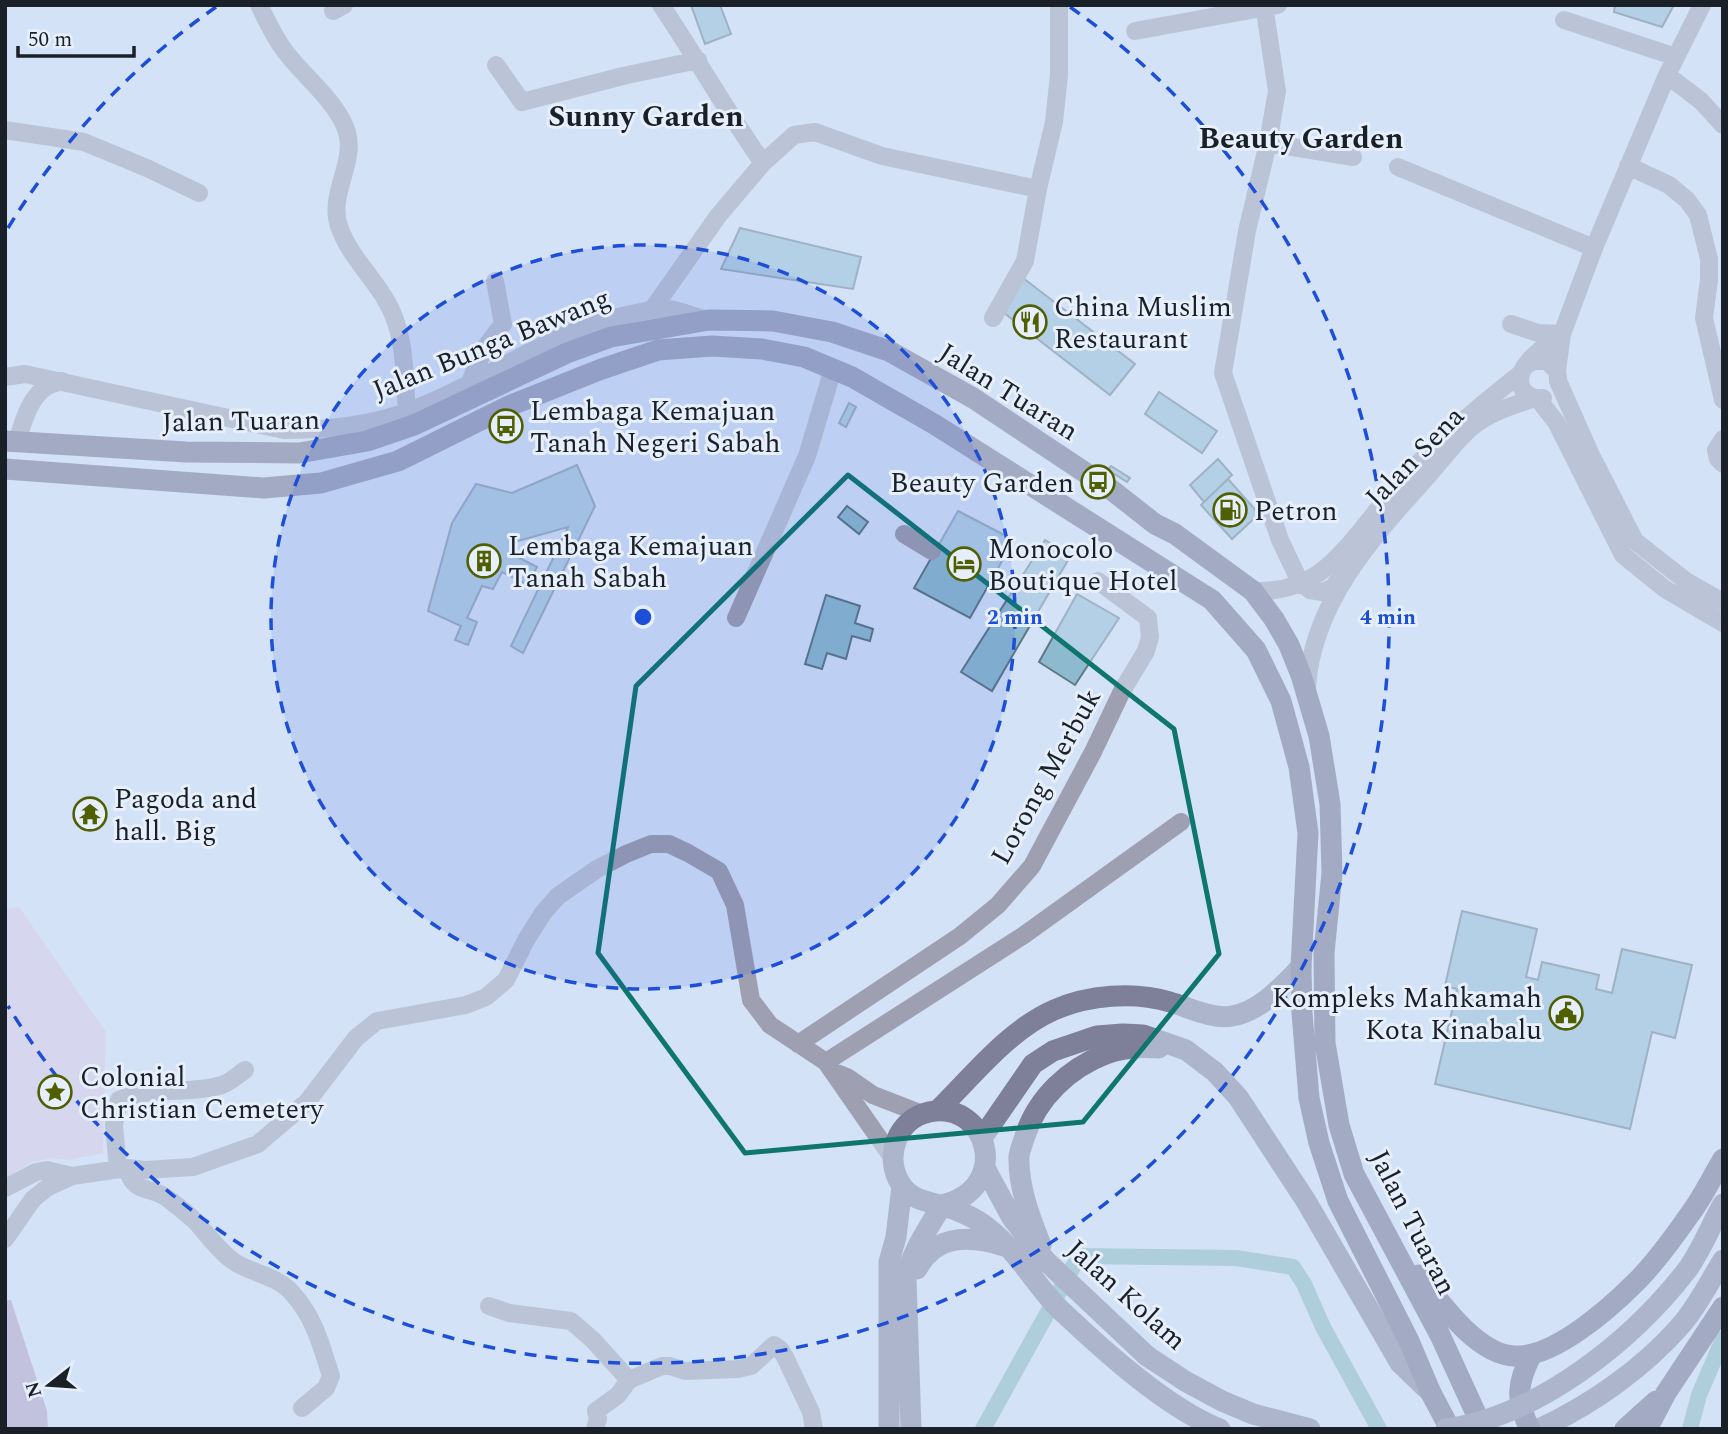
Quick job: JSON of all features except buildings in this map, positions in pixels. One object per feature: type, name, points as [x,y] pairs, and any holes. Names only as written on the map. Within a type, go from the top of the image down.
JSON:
[{"type":"main road","name":"Jalan Tuaran","points":[[11,441],[186,452],[299,453],[367,441],[414,425],[567,353],[611,337],[709,320],[773,321],[832,332],[889,351],[985,406],[1113,491],[1155,524],[1175,534],[1253,591],[1289,645],[1307,691],[1319,736],[1330,804],[1332,873],[1324,953],[1325,1044],[1339,1125],[1354,1174],[1440,1335],[1483,1429]]},
{"type":"main road","name":"Jalan Tuaran","points":[[5,469],[264,488],[294,487],[348,477],[398,461],[522,401],[658,350],[712,346],[762,349],[804,357],[852,377],[934,424],[1212,600],[1256,650],[1281,701],[1299,767],[1308,833],[1301,967],[1304,1054],[1309,1098],[1320,1143],[1338,1201],[1409,1341],[1448,1429]]},
{"type":"main road","points":[[299,453],[333,466],[348,477]]},
{"type":"main road","points":[[929,1113],[1018,1030],[1054,1010],[1091,999],[1133,996],[1167,1000],[1221,1017],[1231,1017],[1261,1004],[1301,967]]},
{"type":"main road","points":[[982,1138],[1033,1065],[1053,1051],[1097,1036],[1123,1034],[1143,1035],[1185,1050],[1215,1072],[1238,1097],[1306,1201],[1400,1363],[1431,1393]]},
{"type":"main road","points":[[1021,1218],[1023,1187],[1019,1155],[1028,1125],[1040,1103],[1059,1083],[1080,1067],[1107,1053],[1146,1047],[1185,1050]]},
{"type":"main road","points":[[911,1429],[906,1278],[909,1263],[942,1205],[956,1202],[969,1194],[979,1182],[985,1168],[986,1153],[982,1138],[960,1115],[945,1111],[915,1117],[903,1128],[895,1142],[892,1157],[894,1173],[902,1186],[920,1200],[942,1205],[979,1233]]},
{"type":"main road","points":[[1388,1239],[1465,1331],[1501,1353],[1514,1356],[1532,1354],[1557,1344],[1586,1325],[1637,1281],[1692,1212],[1723,1159]]},
{"type":"main road","name":"Jalan Kolam","points":[[985,1168],[1021,1218],[1046,1261],[1132,1344],[1185,1381],[1253,1414],[1310,1429]]},
{"type":"main road","points":[[889,1429],[890,1262],[902,1186]]},
{"type":"main road","points":[[1448,1429],[1518,1407],[1580,1374],[1636,1326],[1688,1269],[1723,1204]]},
{"type":"main road","points":[[908,1300],[916,1270],[931,1250],[979,1233]]},
{"type":"main road","name":"Jalan Kolam","points":[[979,1233],[1009,1248],[1052,1302],[1114,1360],[1157,1391],[1220,1429]]},
{"type":"main road","points":[[1539,1429],[1560,1419],[1625,1378],[1682,1323],[1723,1260]]},
{"type":"main road","points":[[1647,1429],[1666,1393],[1723,1307]]},
{"type":"main road","points":[[1440,1335],[1490,1429]]},
{"type":"main road","points":[[1530,1429],[1520,1401],[1519,1384],[1532,1354]]},
{"type":"main road","points":[[1625,1429],[1666,1393]]},
{"type":"street","points":[[259,5],[283,48],[337,112],[346,131],[347,158],[336,205],[338,225],[389,305],[401,341],[407,411]]},
{"type":"street","points":[[661,5],[698,60],[726,110],[763,163]]},
{"type":"street","points":[[993,318],[1025,261],[1054,122],[1059,75],[1059,5]]},
{"type":"street","points":[[1558,376],[1562,334],[1594,248],[1667,75],[1702,5]]},
{"type":"street","points":[[1135,31],[1269,6],[1277,91],[1248,231],[1223,373],[1275,527],[1300,582],[1310,590],[1322,592],[1332,588],[1357,561]]},
{"type":"street","points":[[1564,20],[1676,57]]},
{"type":"street","points":[[496,65],[522,102],[698,60]]},
{"type":"street","points":[[1667,75],[1701,101],[1723,125]]},
{"type":"street","points":[[5,130],[84,142],[149,169],[199,194]]},
{"type":"street","points":[[652,310],[718,216],[763,163],[794,135],[815,132],[882,156],[1038,189]]},
{"type":"street","points":[[1268,143],[1353,157]]},
{"type":"street","points":[[1628,166],[1669,185],[1687,200],[1699,215],[1709,258],[1704,318],[1723,400]]},
{"type":"street","points":[[1398,167],[1594,248]]},
{"type":"street","points":[[470,382],[484,349],[503,324],[495,281]]},
{"type":"street","name":"Jalan Bunga Bawang","points":[[5,377],[25,374],[62,381],[284,430],[325,430],[407,411],[533,349],[604,320],[667,309],[709,320]]},
{"type":"street","points":[[1562,334],[1538,332],[1511,324],[1527,364],[1520,381],[1525,392],[1537,399],[1556,422],[1623,555],[1665,589],[1723,623]]},
{"type":"street","name":"Jalan Sena","points":[[1253,591],[1278,592],[1328,566],[1405,477],[1467,416],[1562,334]]},
{"type":"street","points":[[1527,364],[1547,361],[1558,376],[1635,541],[1686,582],[1723,602]]},
{"type":"street","points":[[736,618],[807,456],[834,369]]},
{"type":"street","name":"Jalan Sena","points":[[1307,691],[1308,668],[1327,611],[1371,540],[1473,426],[1511,406],[1549,396],[1557,387],[1558,376]]},
{"type":"street","points":[[11,441],[37,397],[46,387],[62,381]]},
{"type":"street","points":[[1511,406],[1556,422]]},
{"type":"street","points":[[1723,439],[1716,450],[1718,459],[1723,464]]},
{"type":"street","points":[[904,534],[932,551]]},
{"type":"street","points":[[1643,549],[1663,576],[1665,589]]},
{"type":"street","name":"Lorong Merbuk","points":[[798,1044],[960,936],[998,905],[1031,866],[1093,752],[1122,691],[1146,651],[1150,637],[1148,618],[1098,581]]},
{"type":"street","points":[[830,1067],[1024,935],[1181,822]]},
{"type":"street","points":[[5,1238],[33,1199],[72,1176],[123,1169],[193,1167],[258,1144],[307,1102],[356,1038],[377,1021],[466,1005],[486,997],[506,980],[526,940],[558,896],[606,864],[651,844],[669,844],[719,872],[735,905],[751,1000],[770,1025],[873,1095],[929,1113]]},
{"type":"street","points":[[830,1067],[892,1157]]},
{"type":"street","points":[[245,1070],[223,1084],[169,1093],[136,1092],[119,1100],[114,1125],[123,1169],[136,1186],[163,1195],[192,1219],[231,1260],[256,1273],[275,1278],[292,1292],[314,1323],[331,1376],[326,1388],[302,1408]]},
{"type":"street","points":[[5,1188],[36,1172],[47,1170],[72,1176]]},
{"type":"street","points":[[489,1306],[509,1313],[571,1321],[593,1340],[629,1380]]},
{"type":"street","points":[[595,1429],[598,1419],[596,1411],[618,1395],[629,1380],[662,1366],[685,1371],[751,1366],[774,1345],[785,1357],[811,1412],[814,1429]]},
{"type":"highlighted area","points":[[848,475],[1174,729],[1219,954],[1083,1122],[745,1153],[598,953],[636,686]]},
{"type":"shaded area","name":"Colonial Christian Cemetery","points":[[19,907],[106,1032],[103,1153],[69,1160],[51,1158],[32,1162],[5,1178],[5,909]]},
{"type":"shaded area","points":[[11,1300],[47,1411],[48,1429],[5,1429],[5,1301]]},
{"type":"waterway","points":[[983,1429],[1079,1256],[1236,1258],[1293,1267],[1379,1429]]},
{"type":"waterway","points":[[1690,1429],[1699,1395],[1723,1339]]},
{"type":"place","name":"China Muslim Restaurant","points":[[1030,322]]},
{"type":"place","name":"Lembaga Kemajuan Tanah Negeri Sabah","points":[[506,426]]},
{"type":"place","name":"Beauty Garden","points":[[1098,482]]},
{"type":"place","name":"Petron","points":[[1230,510]]},
{"type":"place","name":"Lembaga Kemajuan Tanah Sabah","points":[[484,561]]},
{"type":"place","name":"Monocolo Boutique Hotel","points":[[964,564]]},
{"type":"place","name":"Pagoda and hall. Big","points":[[90,814]]},
{"type":"place","name":"Kompleks Mahkamah Kota Kinabalu","points":[[1566,1013]]},
{"type":"place","name":"Colonial Christian Cemetery","points":[[55,1092]]},
{"type":"district","name":"Sunny Garden","points":[[646,116]]},
{"type":"district","name":"Beauty Garden","points":[[1301,138]]}]
